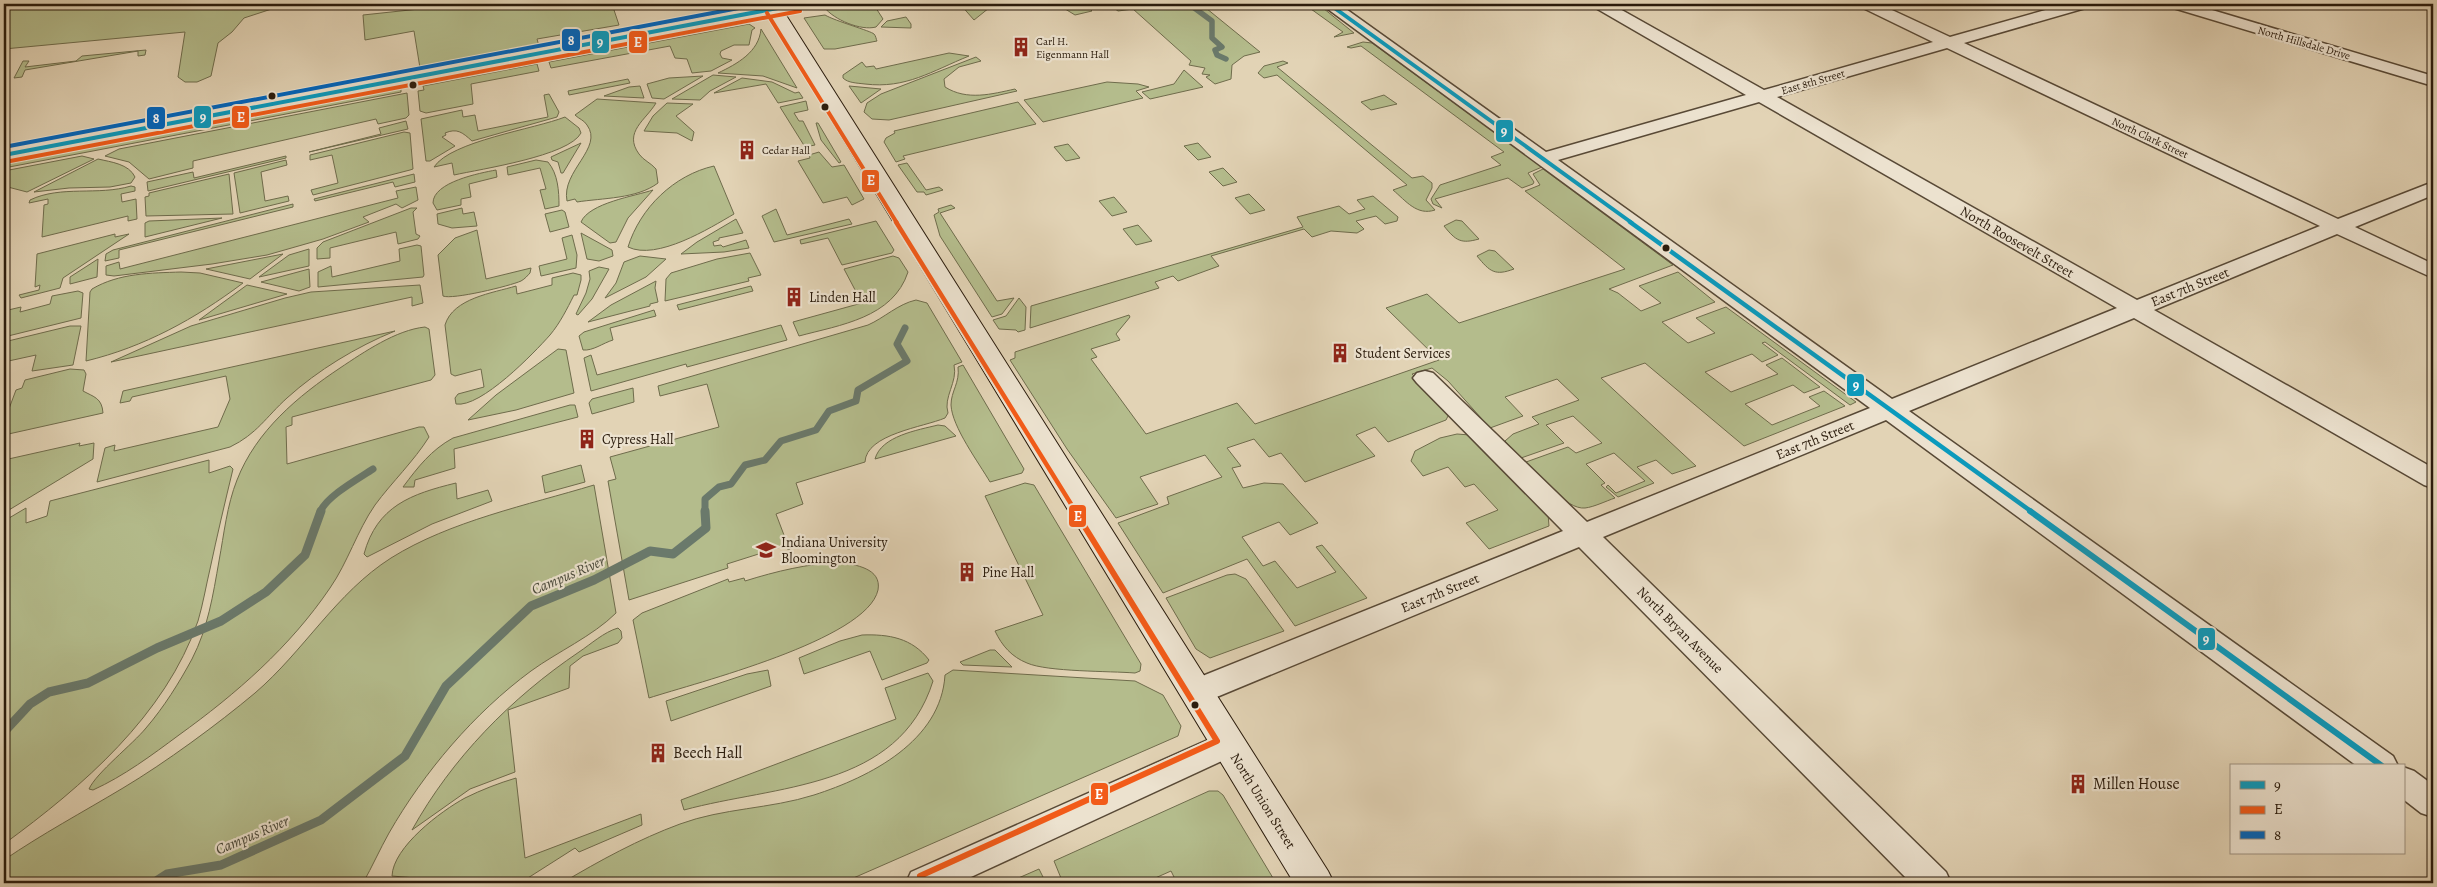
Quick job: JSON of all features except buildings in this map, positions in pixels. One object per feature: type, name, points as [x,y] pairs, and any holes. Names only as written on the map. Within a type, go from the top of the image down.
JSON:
[{"type":"street","points":[[4,4],[9,4]]},
{"type":"street","points":[[4,155],[772,6],[799,4]]},
{"type":"street","points":[[1329,4],[2379,764]]},
{"type":"street","name":"North Roosevelt Street","points":[[1600,4],[2433,479]]},
{"type":"street","name":"North Clark Street","points":[[1867,4],[2433,272]]},
{"type":"street","name":"East 8th Street","points":[[1542,159],[2083,4]]},
{"type":"street","name":"North Hillsdale Drive","points":[[2176,4],[2433,81]]},
{"type":"street","name":"North Union Street","points":[[772,6],[1314,883]]},
{"type":"street","name":"East 7th Street","points":[[1196,692],[2433,188]]},
{"type":"street","name":"North Bryan Avenue","points":[[1425,378],[1934,883]]},
{"type":"street","points":[[923,883],[1228,744]]},
{"type":"street","points":[[2404,782],[2433,803]]},
{"type":"green space","points":[[68,4],[287,4],[244,18],[232,32],[218,43],[211,76],[197,82],[185,82],[178,77],[185,32],[4,49],[4,10]]},
{"type":"green space","points":[[466,4],[612,4],[619,25],[537,39],[539,46],[420,68],[414,31],[365,40],[363,15]]},
{"type":"green space","points":[[840,4],[878,4],[874,5],[883,19],[876,27],[856,26],[834,16],[824,7]]},
{"type":"green space","points":[[960,4],[994,4],[974,20]]},
{"type":"green space","points":[[1057,4],[1085,4],[1092,11],[1075,15]]},
{"type":"green space","points":[[1120,4],[1201,4],[1260,52],[1244,56],[1232,65],[1231,79],[1215,84],[1206,77],[1210,75],[1202,74],[1205,68],[1189,65],[1191,61],[1133,9],[1118,11],[1111,6]]},
{"type":"green space","points":[[1304,4],[1318,4],[1354,33],[1334,37],[1343,32]]},
{"type":"green space","points":[[825,15],[875,35],[877,41],[835,49],[824,49],[804,18]]},
{"type":"green space","points":[[906,17],[911,24],[911,28],[881,27],[887,21]]},
{"type":"green space","points":[[740,20],[745,22],[423,84],[434,78]]},
{"type":"green space","points":[[749,24],[755,28],[752,30],[749,45],[734,45],[721,51],[722,58],[732,60],[711,71],[692,73],[687,59],[675,58],[670,46],[551,68],[549,62]]},
{"type":"green space","points":[[761,29],[797,88],[763,76],[718,73],[732,66],[752,51]]},
{"type":"green space","points":[[1363,42],[1372,43],[1542,167],[1528,173],[1534,182],[1533,184],[1522,188],[1508,178],[1435,199],[1442,208],[1433,204],[1431,199],[1440,185],[1501,165],[1491,157],[1504,152],[1361,46],[1347,47]]},
{"type":"green space","points":[[146,50],[145,55],[138,56],[138,51],[25,70],[22,77],[14,78],[23,61],[29,61],[25,67],[76,61],[82,56]]},
{"type":"green space","points":[[949,53],[969,56],[918,78],[893,84],[880,85],[850,82],[843,78],[843,75],[862,62],[866,67],[874,66],[876,69]]},
{"type":"green space","points":[[976,57],[981,61],[959,67],[944,79],[945,87],[962,94],[971,95],[1015,89],[1017,91],[889,120],[872,119],[864,112],[867,103],[881,94]]},
{"type":"green space","points":[[1283,61],[1288,63],[1277,67],[1412,178],[1423,176],[1432,183],[1432,188],[1426,200],[1435,210],[1423,211],[1407,203],[1393,190],[1407,185],[1277,75],[1264,78],[1258,73],[1264,66]]},
{"type":"green space","points":[[537,64],[539,71],[471,84],[473,104],[426,113],[420,111],[418,91],[424,90],[423,86]]},
{"type":"green space","points":[[1184,70],[1203,87],[1150,99],[1142,92],[1174,84]]},
{"type":"green space","points":[[713,75],[736,77],[710,91],[700,100],[672,99]]},
{"type":"green space","points":[[703,76],[664,99],[652,98],[647,84],[669,78]]},
{"type":"green space","points":[[742,78],[772,82],[795,93],[799,92],[803,98],[778,103],[766,84],[714,93]]},
{"type":"green space","points":[[628,79],[630,83],[569,95],[568,91]]},
{"type":"green space","points":[[1107,82],[1138,84],[1149,87],[1136,91],[1143,98],[1043,122],[1024,100]]},
{"type":"green space","points":[[640,86],[644,98],[604,96],[629,87]]},
{"type":"green space","points":[[849,86],[881,89],[861,103]]},
{"type":"green space","points":[[389,87],[401,87],[401,92],[4,168],[4,160]]},
{"type":"green space","points":[[407,93],[409,115],[406,118],[378,124],[376,119],[193,161],[193,168],[149,179],[129,162],[105,156],[119,149]]},
{"type":"green space","points":[[549,94],[559,112],[557,117],[472,141],[459,132],[445,133],[446,135],[442,137],[455,146],[430,161],[426,161],[421,119],[462,110],[463,117],[475,115],[478,131],[548,117],[544,95]]},
{"type":"green space","points":[[1384,95],[1397,104],[1371,110],[1361,102]]},
{"type":"green space","points":[[597,99],[656,103],[638,127],[634,139],[639,154],[656,169],[658,183],[630,195],[577,202],[575,199],[567,201],[567,190],[570,180],[587,151],[591,134],[587,125],[575,115]]},
{"type":"green space","points":[[806,101],[808,110],[794,113],[799,121],[803,121],[815,145],[805,147],[780,107]]},
{"type":"green space","points":[[1018,102],[1036,124],[903,156],[905,159],[896,162],[884,142],[886,138],[895,133],[894,131]]},
{"type":"green space","points":[[667,103],[693,104],[676,116],[694,132],[692,141],[677,133],[644,131],[653,116]]},
{"type":"green space","points":[[565,117],[579,128],[581,133],[573,141],[543,155],[454,175],[452,163],[434,167],[443,158],[475,143]]},
{"type":"green space","points":[[406,121],[408,129],[309,152],[381,134],[379,128]]},
{"type":"green space","points":[[816,123],[818,123],[841,162],[839,163],[821,140]]},
{"type":"green space","points":[[404,132],[410,133],[413,169],[313,195],[311,190],[338,183],[332,155],[310,160],[310,155]]},
{"type":"green space","points":[[581,143],[563,173],[561,173],[558,162],[552,160],[551,157]]},
{"type":"green space","points":[[1198,143],[1211,157],[1198,160],[1184,146]]},
{"type":"green space","points":[[1068,144],[1080,158],[1066,161],[1054,147]]},
{"type":"green space","points":[[819,152],[832,167],[844,165],[864,199],[852,205],[847,197],[823,203],[798,161],[810,158],[809,155]]},
{"type":"green space","points":[[82,156],[94,159],[27,192],[4,186],[4,171]]},
{"type":"green space","points":[[286,156],[286,158],[148,191],[147,182],[193,172],[194,178]]},
{"type":"green space","points":[[98,159],[124,166],[135,177],[131,183],[110,187],[69,188],[34,192]]},
{"type":"green space","points":[[286,160],[287,165],[261,172],[265,201],[288,196],[289,201],[240,213],[234,173]]},
{"type":"green space","points":[[536,160],[548,162],[554,172],[559,206],[545,209],[540,190],[546,189],[540,168],[508,175],[507,167]]},
{"type":"green space","points":[[907,163],[926,190],[939,187],[943,190],[926,195],[924,192],[917,192],[898,165]]},
{"type":"green space","points":[[714,166],[734,214],[698,234],[668,246],[653,250],[640,250],[628,247],[641,219],[660,195],[685,177],[699,170]]},
{"type":"green space","points":[[1223,168],[1237,182],[1223,186],[1209,172]]},
{"type":"green space","points":[[1543,169],[1673,265],[1609,289],[1618,293],[1641,311],[1661,303],[1639,286],[1678,272],[1715,302],[1662,322],[1688,343],[1715,333],[1696,318],[1726,307],[1856,402],[1850,405],[1765,342],[1762,343],[1778,355],[1762,362],[1752,354],[1705,372],[1731,392],[1778,374],[1766,365],[1782,358],[1820,387],[1804,393],[1793,385],[1745,404],[1772,425],[1820,406],[1809,397],[1824,391],[1845,406],[1744,446],[1645,363],[1601,378],[1696,466],[1672,474],[1656,460],[1637,467],[1654,483],[1618,497],[1606,487],[1608,485],[1616,493],[1645,481],[1614,453],[1586,464],[1605,483],[1601,485],[1615,498],[1585,508],[1578,507],[1561,498],[1526,462],[1568,447],[1576,453],[1602,443],[1573,416],[1546,425],[1564,443],[1521,458],[1505,441],[1513,434],[1539,424],[1532,417],[1579,400],[1557,379],[1505,397],[1523,416],[1490,428],[1448,381],[1432,368],[1412,374],[1450,412],[1446,420],[1388,442],[1375,427],[1356,435],[1375,456],[1305,482],[1281,453],[1269,457],[1254,439],[1227,448],[1241,466],[1232,468],[1243,488],[1264,483],[1283,484],[1318,523],[1290,535],[1279,522],[1242,537],[1263,566],[1275,561],[1297,588],[1336,572],[1316,547],[1322,545],[1367,598],[1295,626],[1247,559],[1163,593],[1118,523],[1169,504],[1167,497],[1222,477],[1205,455],[1140,477],[1158,504],[1116,518],[1067,449],[1010,360],[1015,358],[1015,352],[1129,315],[1130,317],[1116,334],[1120,340],[1091,349],[1097,357],[1091,359],[1146,434],[1237,403],[1255,424],[1439,360],[1386,308],[1427,294],[1459,323],[1625,269],[1525,191],[1540,185],[1533,174]]},
{"type":"green space","points":[[496,170],[497,177],[469,184],[471,197],[461,199],[461,205],[437,210],[433,203],[435,196],[441,189],[458,180]]},
{"type":"green space","points":[[229,174],[233,214],[146,216],[145,197],[149,196],[149,193]]},
{"type":"green space","points":[[414,174],[415,182],[395,187],[393,182],[315,201],[314,199]]},
{"type":"green space","points":[[135,187],[135,191],[121,194],[122,202],[136,199],[137,219],[128,221],[128,216],[42,237],[44,205],[48,204],[48,199],[29,203],[30,200],[54,193],[118,189]]},
{"type":"green space","points":[[416,187],[418,200],[402,208],[396,204],[363,217],[369,222],[323,239],[267,255],[212,264],[114,276],[106,275],[106,266],[119,262],[120,269],[398,198],[396,191]]},
{"type":"green space","points":[[653,190],[628,218],[616,242],[610,243],[581,222],[586,215],[603,205]]},
{"type":"green space","points":[[1249,194],[1265,210],[1250,214],[1235,198]]},
{"type":"green space","points":[[1373,196],[1398,217],[1397,221],[1385,224],[1376,216],[1356,221],[1364,229],[1357,233],[1331,231],[1312,237],[1304,229],[1211,256],[1219,266],[1178,281],[1173,276],[1155,282],[1159,288],[1030,328],[1031,306],[1303,227],[1297,217],[1339,206],[1349,214],[1365,209],[1357,200]]},
{"type":"green space","points":[[1114,197],[1127,212],[1112,216],[1099,201]]},
{"type":"green space","points":[[293,204],[293,207],[119,250],[119,258],[105,261],[106,254],[113,250]]},
{"type":"green space","points":[[951,205],[955,208],[940,213],[997,301],[1014,298],[1002,314],[992,317],[940,236],[934,215],[939,212],[938,209]]},
{"type":"green space","points":[[411,208],[417,208],[413,212],[416,234],[420,236],[418,239],[398,244],[396,232],[330,248],[330,258],[317,259],[317,248],[323,242]]},
{"type":"green space","points":[[462,208],[463,214],[474,212],[477,226],[452,228],[438,224],[437,214]]},
{"type":"green space","points":[[776,209],[787,235],[849,219],[852,224],[774,242],[762,216]]},
{"type":"green space","points":[[562,210],[565,212],[569,227],[550,232],[545,214]]},
{"type":"green space","points":[[222,218],[145,237],[145,223],[149,221]]},
{"type":"green space","points":[[736,219],[743,233],[719,238],[719,240],[713,242],[714,246],[721,245],[723,247],[746,240],[749,248],[724,252],[681,254],[697,242]]},
{"type":"green space","points":[[1456,220],[1462,221],[1479,239],[1463,241],[1452,235],[1444,226]]},
{"type":"green space","points":[[876,221],[894,250],[892,253],[842,265],[828,238],[801,244],[800,240]]},
{"type":"green space","points":[[1138,225],[1152,241],[1136,245],[1123,229]]},
{"type":"green space","points":[[477,230],[486,279],[531,268],[530,273],[521,281],[505,286],[457,296],[443,296],[438,255],[455,238]]},
{"type":"green space","points":[[581,233],[612,250],[613,256],[599,261],[587,259]]},
{"type":"green space","points":[[115,234],[115,237],[129,234],[63,278],[60,288],[21,298],[19,295],[39,290],[40,285],[35,287],[37,254]]},
{"type":"green space","points":[[572,235],[577,255],[576,268],[541,276],[539,266],[567,259],[562,238]]},
{"type":"green space","points":[[417,245],[421,246],[423,277],[318,287],[318,272],[331,266],[332,277],[400,261],[399,249]]},
{"type":"green space","points":[[309,249],[309,266],[259,277],[289,255]]},
{"type":"green space","points":[[1489,250],[1495,251],[1514,269],[1497,272],[1489,269],[1477,256]]},
{"type":"green space","points":[[750,253],[761,275],[748,278],[749,281],[665,301],[666,279],[671,273],[717,259]]},
{"type":"green space","points":[[283,254],[250,279],[206,269]]},
{"type":"green space","points":[[640,256],[666,259],[646,277],[605,298],[616,283],[624,262]]},
{"type":"green space","points":[[893,256],[899,258],[908,272],[901,288],[890,300],[878,310],[848,323],[799,336],[793,322],[862,303],[844,269]]},
{"type":"green space","points":[[98,259],[97,277],[70,284],[70,277]]},
{"type":"green space","points":[[599,267],[609,269],[592,299],[578,315],[576,314],[590,279],[589,271]]},
{"type":"green space","points":[[309,269],[310,287],[299,291],[261,282]]},
{"type":"green space","points":[[181,272],[200,273],[243,283],[188,320],[149,340],[86,361],[90,292],[92,289],[124,277]]},
{"type":"green space","points":[[573,273],[581,275],[577,295],[574,295],[550,335],[520,366],[493,389],[467,403],[456,404],[455,398],[458,394],[484,387],[481,369],[455,376],[451,374],[445,325],[449,316],[456,308],[475,298],[516,286],[517,294],[552,285],[552,278]]},
{"type":"green space","points":[[656,281],[655,288],[658,302],[650,304],[650,306],[588,322],[611,305]]},
{"type":"green space","points":[[247,285],[287,294],[199,320]]},
{"type":"green space","points":[[420,285],[423,303],[412,306],[412,297],[111,362],[191,326],[285,298],[311,292]]},
{"type":"green space","points":[[751,286],[753,291],[679,310],[677,305]]},
{"type":"green space","points":[[78,291],[83,293],[81,318],[4,337],[4,311],[21,307],[20,312],[50,304],[52,296]]},
{"type":"green space","points":[[1019,298],[1026,307],[1025,330],[1018,332],[1016,330],[999,329],[993,320],[1006,316]]},
{"type":"green space","points":[[916,300],[927,303],[962,362],[954,365],[954,377],[947,401],[948,413],[945,418],[885,438],[868,452],[865,462],[796,483],[803,504],[776,514],[787,543],[801,539],[804,542],[788,550],[787,545],[727,564],[728,568],[629,600],[608,481],[616,479],[610,457],[719,427],[707,384],[660,396],[658,386],[868,325],[903,305]]},
{"type":"green space","points":[[654,310],[656,316],[610,328],[613,340],[594,348],[583,350],[579,336],[584,332]]},
{"type":"green space","points":[[781,325],[787,340],[687,367],[686,364],[591,391],[584,358],[591,355],[597,375]]},
{"type":"green space","points":[[70,326],[81,326],[73,365],[32,371],[36,355],[4,362],[4,342]]},
{"type":"green space","points":[[425,327],[429,329],[435,375],[431,380],[292,417],[292,425],[286,427],[287,464],[419,427],[424,427],[429,437],[417,455],[375,505],[336,578],[314,610],[280,650],[221,703],[137,765],[93,790],[89,789],[99,775],[153,720],[171,695],[198,647],[209,611],[231,499],[245,462],[255,446],[280,416],[324,379],[359,355],[392,337],[403,332]]},
{"type":"green space","points":[[395,331],[366,344],[325,369],[287,398],[247,437],[230,447],[97,482],[105,448],[115,445],[114,451],[218,427],[230,399],[226,376],[132,397],[130,401],[120,403],[123,391]]},
{"type":"green space","points":[[558,349],[566,350],[574,393],[516,410],[468,420],[496,395]]},
{"type":"green space","points":[[963,365],[1024,469],[1022,473],[990,482],[961,434],[951,405],[952,395],[958,378],[958,367]]},
{"type":"green space","points":[[70,369],[84,370],[86,374],[83,391],[99,401],[103,413],[4,435],[4,422],[16,390],[22,388],[25,380]]},
{"type":"green space","points":[[633,388],[634,402],[592,414],[589,403],[592,399]]},
{"type":"green space","points":[[575,405],[578,417],[454,449],[455,468],[415,480],[414,487],[403,487],[431,454],[453,438]]},
{"type":"green space","points":[[938,425],[945,426],[956,436],[875,459],[879,451],[892,439]]},
{"type":"green space","points":[[1457,434],[1470,435],[1548,514],[1549,526],[1489,549],[1466,523],[1498,510],[1474,484],[1465,487],[1448,467],[1423,476],[1411,461],[1415,451],[1440,438]]},
{"type":"green space","points":[[80,443],[79,446],[94,443],[93,459],[4,513],[4,460]]},
{"type":"green space","points":[[209,460],[209,473],[230,466],[233,469],[200,615],[183,655],[165,688],[143,718],[118,746],[63,798],[4,844],[4,521],[26,508],[26,523],[47,516],[50,501]]},
{"type":"green space","points":[[581,465],[585,482],[545,493],[542,476]]},
{"type":"green space","points":[[456,483],[457,499],[488,490],[492,501],[432,524],[367,557],[364,554],[370,538],[387,513],[398,505],[424,492]]},
{"type":"green space","points":[[1025,483],[1034,485],[1141,664],[1140,671],[1135,673],[1079,671],[1036,666],[1017,658],[1001,641],[995,631],[1043,615],[985,496]]},
{"type":"green space","points":[[594,485],[616,613],[597,629],[531,671],[490,705],[470,725],[434,766],[403,810],[363,883],[4,883],[4,860],[139,778],[225,717],[273,677],[353,588],[391,558],[414,545],[464,524]]},
{"type":"green space","points":[[840,562],[860,566],[872,572],[878,583],[878,590],[867,608],[844,626],[813,642],[777,657],[649,698],[633,620],[642,613],[728,579],[729,582],[744,578],[745,581],[792,568]]},
{"type":"green space","points":[[1235,574],[1246,579],[1284,631],[1210,658],[1196,649],[1166,598],[1227,575]]},
{"type":"green space","points":[[618,628],[621,631],[622,638],[618,643],[583,656],[570,666],[569,688],[508,710],[515,772],[470,789],[412,830],[445,778],[485,731],[530,689],[554,670],[603,635]]},
{"type":"green space","points":[[862,635],[881,635],[899,639],[915,647],[929,660],[927,663],[882,680],[870,651],[804,674],[799,658],[840,641]]},
{"type":"green space","points":[[990,650],[995,650],[1012,667],[963,665],[960,662]]},
{"type":"green space","points":[[768,670],[771,686],[671,721],[666,701],[747,674]]},
{"type":"green space","points":[[953,670],[1135,681],[1163,695],[1181,726],[1178,736],[842,883],[562,883],[649,836],[680,824],[713,815],[797,800],[836,787],[879,767],[917,737],[931,719],[941,698],[945,675]]},
{"type":"green space","points":[[928,673],[933,681],[916,717],[893,744],[863,763],[830,777],[794,787],[684,810],[681,800],[896,719],[885,688]]},
{"type":"green space","points":[[516,778],[525,858],[641,814],[642,825],[579,852],[575,848],[520,883],[425,883],[427,879],[392,876],[394,865],[400,853],[432,821],[465,798]]},
{"type":"green space","points":[[1209,791],[1218,791],[1223,795],[1276,883],[1177,883],[1171,871],[1144,883],[1063,883],[1054,861]]},
{"type":"green space","points":[[1039,869],[1046,883],[1007,883]]},
{"type":"waterway","name":"Campus River","points":[[1189,4],[1212,21],[1212,38],[1222,47],[1215,50],[1217,55],[1226,59]]},
{"type":"waterway","name":"Campus River","points":[[705,511],[705,499],[719,487],[731,484],[745,465],[765,460],[781,441],[816,430],[829,411],[856,401],[858,390],[907,361],[897,344],[905,328]]},
{"type":"waterway","points":[[320,512],[336,494],[373,469]]},
{"type":"waterway","points":[[4,732],[30,704],[49,692],[88,683],[157,648],[221,621],[266,592],[305,555],[321,511]]},
{"type":"waterway","name":"Campus River","points":[[153,883],[167,874],[221,865],[321,820],[405,756],[446,686],[531,606],[594,580],[650,551],[673,554],[706,528],[705,511]]},
{"type":"transit line","name":"8","points":[[4,147],[760,4]]},
{"type":"transit line","name":"9","points":[[4,155],[799,4]]},
{"type":"transit line","name":"9","points":[[1329,4],[2379,764]]},
{"type":"transit line","name":"E","points":[[5,162],[800,11]]},
{"type":"transit line","name":"E","points":[[767,13],[1217,741],[920,876]]},
{"type":"place","name":"Carl H. Eigenmann Hall","points":[[1021,47]]},
{"type":"place","name":"Cedar Hall","points":[[747,150]]},
{"type":"place","name":"Linden Hall","points":[[794,297]]},
{"type":"place","name":"Student Services","points":[[1340,353]]},
{"type":"place","name":"Cypress Hall","points":[[587,439]]},
{"type":"place","name":"Indiana University Bloomington","points":[[766,550]]},
{"type":"place","name":"Pine Hall","points":[[967,572]]},
{"type":"place","name":"Beech Hall","points":[[658,753]]},
{"type":"place","name":"Millen House","points":[[2078,784]]}]
